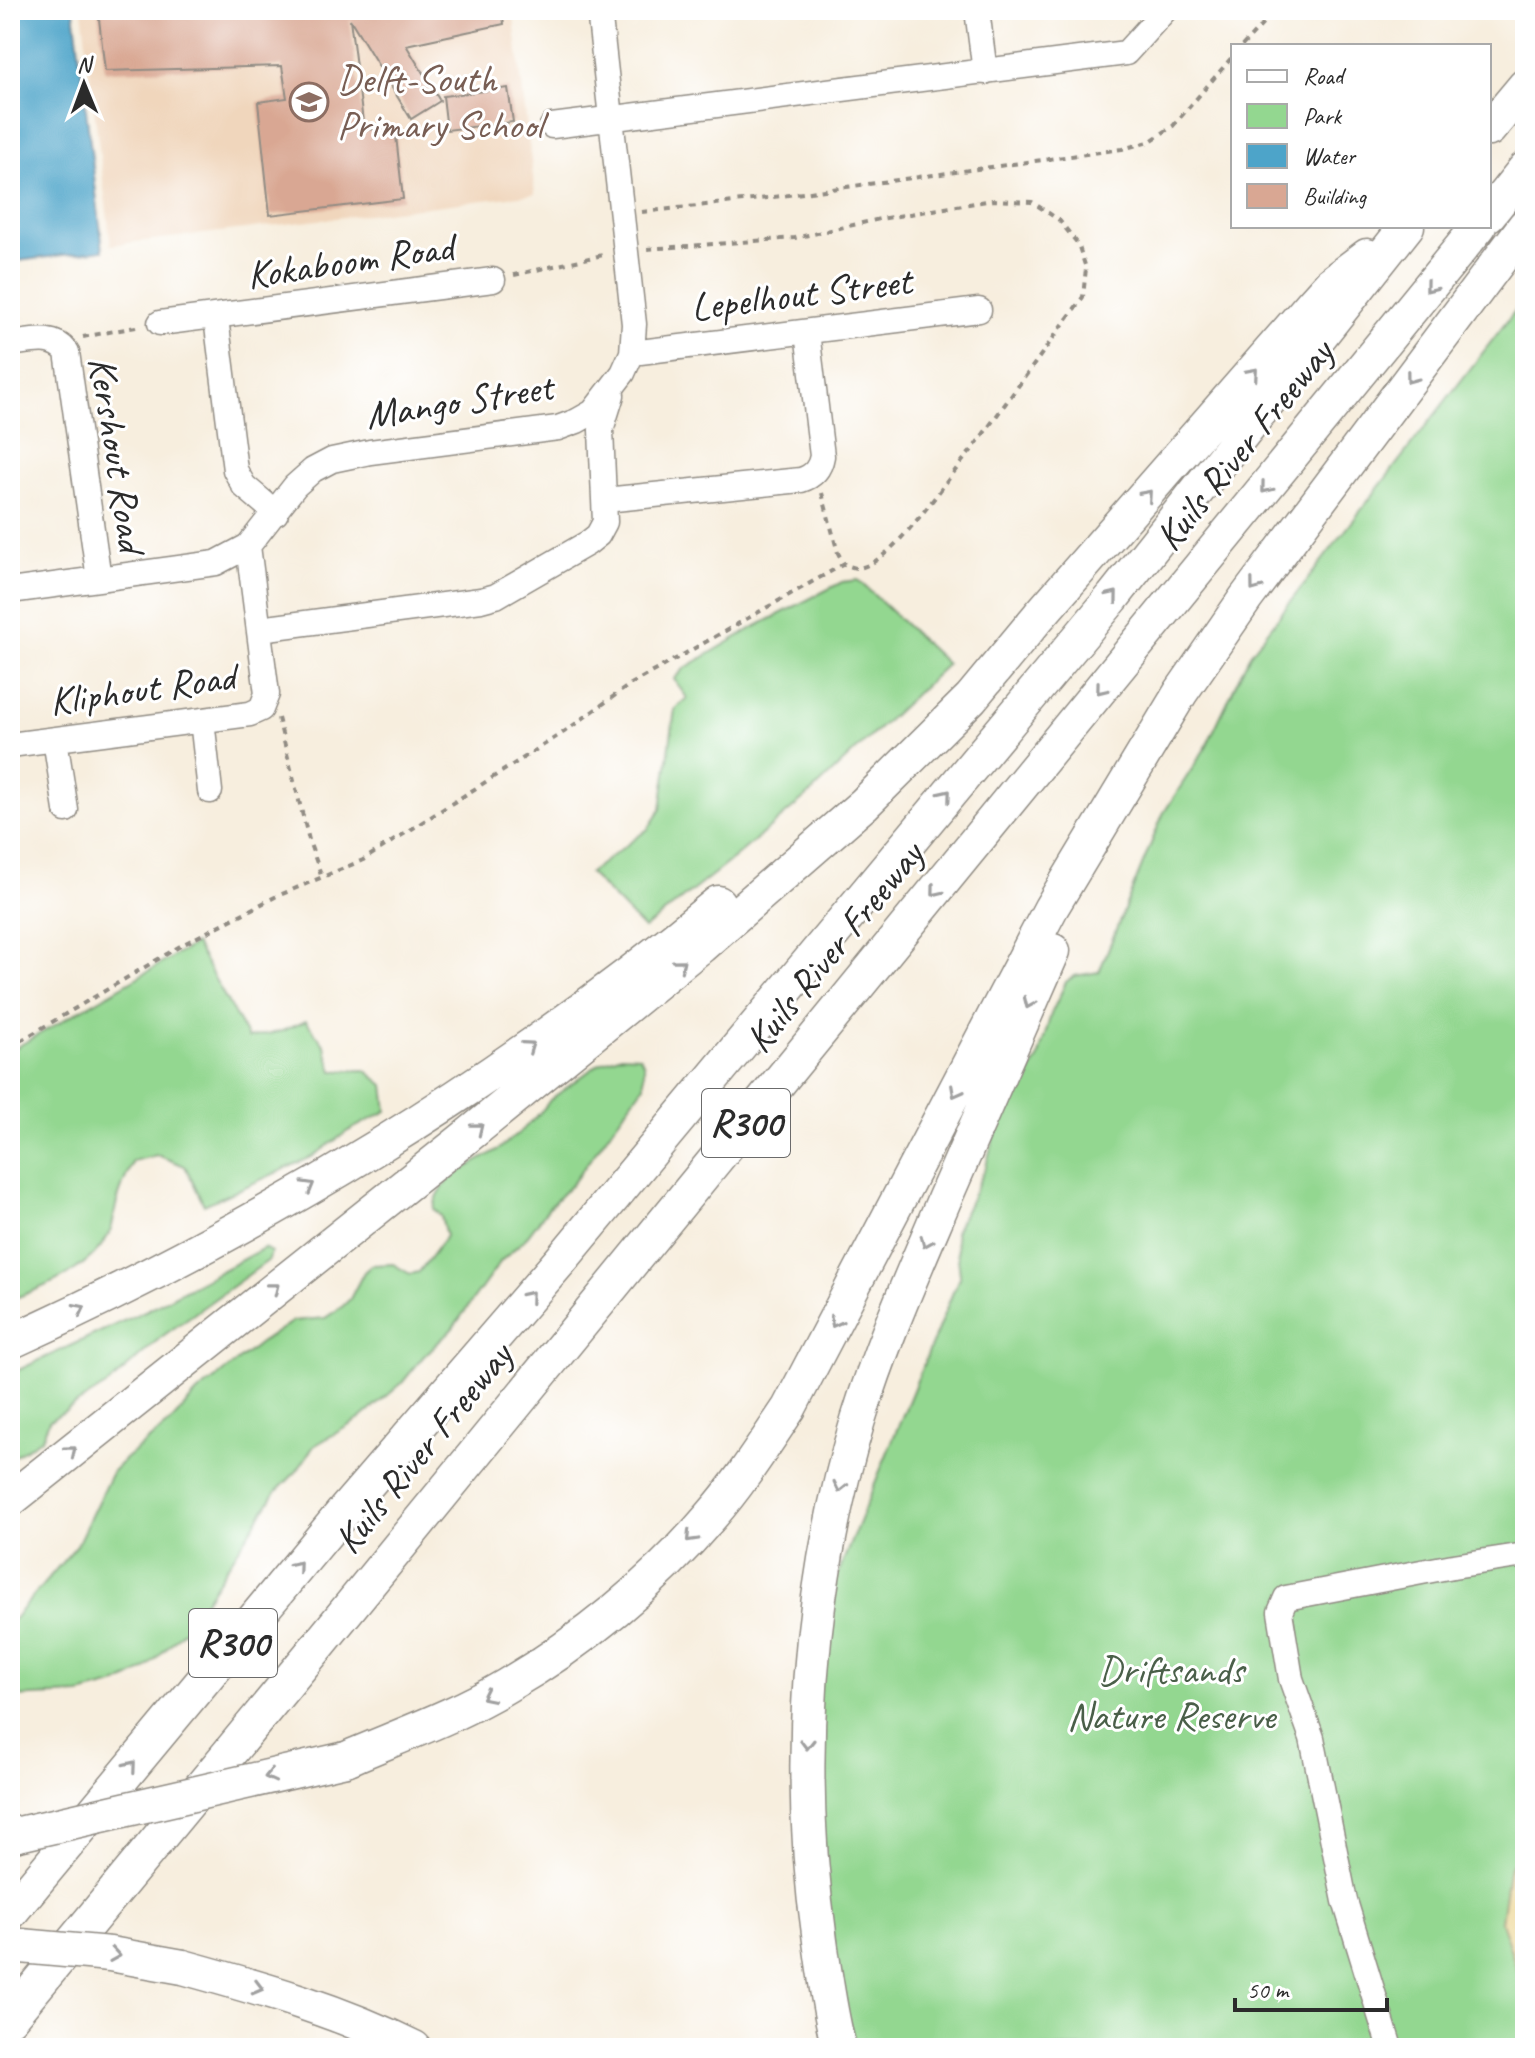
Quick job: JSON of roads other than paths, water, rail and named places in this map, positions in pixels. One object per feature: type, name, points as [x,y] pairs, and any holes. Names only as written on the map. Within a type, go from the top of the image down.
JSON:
[{"type":"highway","points":[[1491,127],[1525,86]]},
{"type":"highway","points":[[1491,212],[1525,169]]},
{"type":"highway","points":[[10,1836],[346,1759],[443,1717],[518,1678],[592,1628],[646,1584],[711,1517],[789,1408],[1051,908],[1181,692],[1246,598],[1525,226]]},
{"type":"highway","points":[[10,1500],[448,1152],[823,842],[921,750],[971,698],[1330,284],[1404,228]]},
{"type":"highway","name":"Kuils River Freeway","points":[[10,1913],[345,1510],[561,1260],[1113,597],[1405,228]]},
{"type":"highway","name":"Kuils River Freeway","points":[[10,2018],[1477,228]]},
{"type":"highway","points":[[10,1342],[151,1274],[258,1216],[388,1139],[560,1024],[710,910],[805,832],[888,760],[1039,616]]},
{"type":"highway","points":[[839,2048],[814,1899],[807,1744],[811,1656],[841,1483],[879,1357],[910,1279],[1116,803]]},
{"type":"highway","points":[[10,1945],[110,1954],[183,1967],[286,1995],[367,2024],[414,2048]]},
{"type":"street","name":"Mango Street","points":[[10,591],[216,563],[248,546],[295,486],[313,470],[332,460],[370,452],[558,428],[593,412],[614,388],[632,353],[634,324],[599,10]]},
{"type":"street","points":[[977,10],[985,72]]},
{"type":"street","points":[[552,126],[1126,53],[1165,10]]},
{"type":"street","name":"Kokaboom Road","points":[[160,323],[493,280]]},
{"type":"street","name":"Lepelhout Street","points":[[632,353],[979,310]]},
{"type":"street","name":"Kokaboom Road","points":[[216,318],[235,470],[244,486],[276,513]]},
{"type":"street","points":[[605,500],[801,480],[816,471],[822,456],[807,332]]},
{"type":"street","name":"Kershout Road","points":[[10,344],[44,340],[58,343],[67,352],[99,579]]},
{"type":"street","points":[[260,629],[496,596],[593,539],[605,522],[601,430],[614,388]]},
{"type":"street","name":"Kliphout Road","points":[[10,745],[256,713],[265,704],[267,694],[248,546]]},
{"type":"street","points":[[202,720],[210,791]]},
{"type":"street","points":[[55,739],[66,810]]},
{"type":"street","points":[[1390,2048],[1345,1901],[1312,1738],[1291,1679],[1280,1612],[1286,1598],[1525,1555]]},
{"type":"water","points":[[10,10],[74,10],[103,250],[10,262]]},
{"type":"place","name":"Delft-South Primary School","points":[[309,102]]},
{"type":"park label","name":"Driftsands Nature Reserve","points":[[1171,1693]]}]
